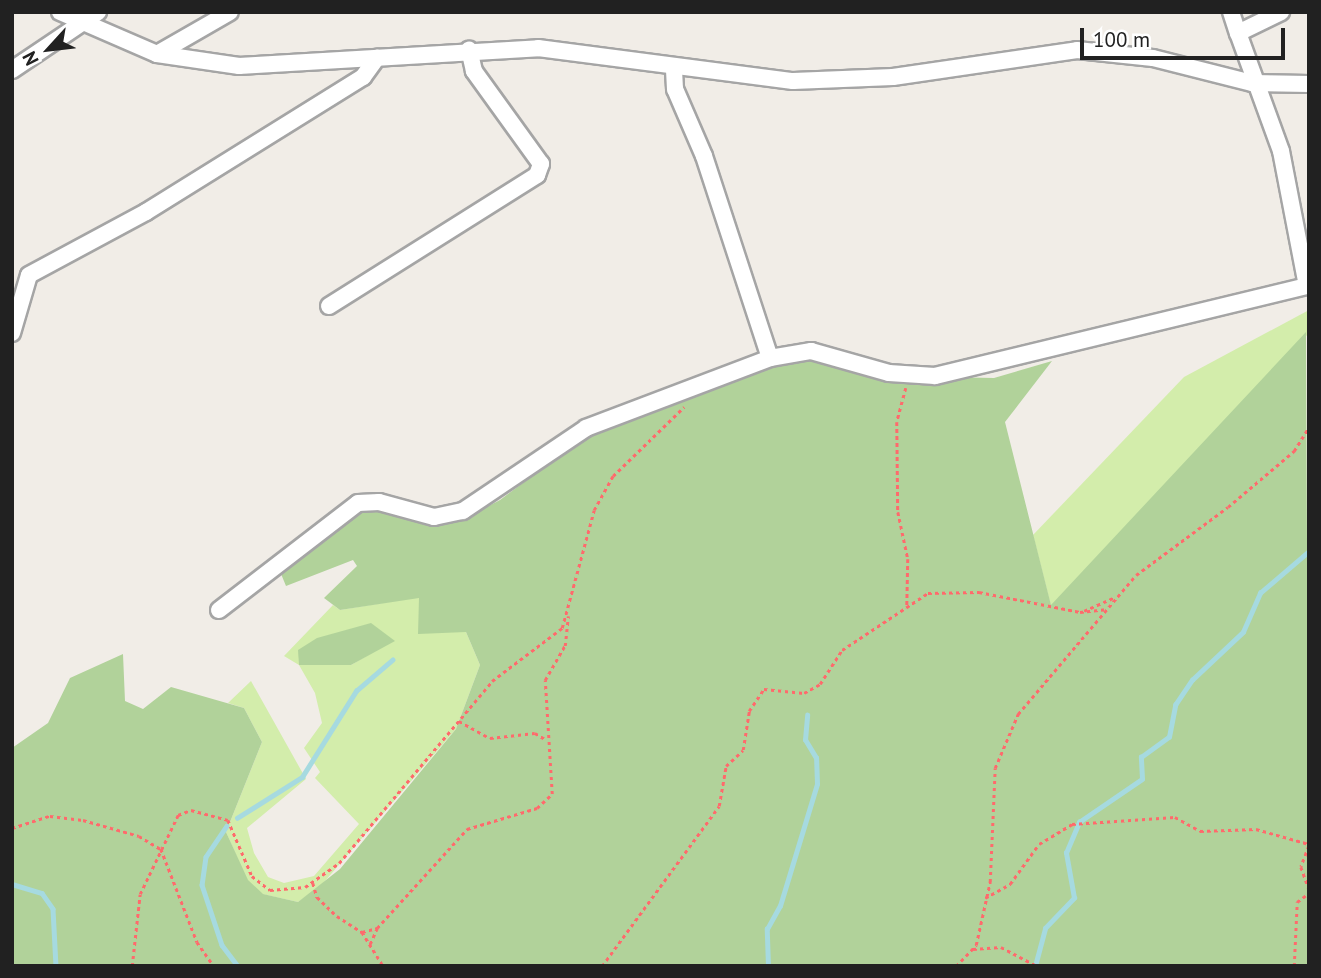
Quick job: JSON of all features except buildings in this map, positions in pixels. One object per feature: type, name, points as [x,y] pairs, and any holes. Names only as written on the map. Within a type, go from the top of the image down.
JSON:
[{"type":"street","points":[[60,12],[83,26],[157,54],[239,66],[469,50],[577,50],[759,81],[846,80],[1077,50],[1153,58],[1252,83],[1309,84]]},
{"type":"street","points":[[12,70],[83,26],[98,12]]},
{"type":"street","points":[[157,54],[230,12]]},
{"type":"street","points":[[219,610],[358,503],[379,502],[434,517],[463,511],[586,428],[770,358],[811,351],[908,375],[1008,361],[1307,286],[1281,151],[1252,83],[1231,12]]},
{"type":"street","points":[[1238,33],[1281,12]]},
{"type":"street","points":[[329,306],[537,175],[541,164],[474,71],[469,50]]},
{"type":"street","points":[[12,333],[29,275],[181,191],[363,77],[377,58]]},
{"type":"street","points":[[674,66],[675,89],[704,156],[770,358]]},
{"type":"path","points":[[907,608],[897,422],[908,375]]},
{"type":"path","points":[[370,944],[377,928],[467,829],[537,808],[552,794],[545,739],[545,680],[565,646],[577,558],[594,510],[613,476],[669,426],[698,387]]},
{"type":"path","points":[[1080,612],[1116,596],[1294,451],[1309,427]]},
{"type":"path","points":[[602,966],[719,806],[726,766],[747,741],[755,698],[776,687],[804,693],[820,684],[842,650],[907,608],[947,589],[1016,595],[1080,612],[1108,609]]},
{"type":"path","points":[[956,966],[974,949],[985,898],[1001,746],[1052,666],[1108,609],[1116,596]]},
{"type":"path","points":[[132,966],[140,894],[178,815],[191,810],[215,814],[234,825],[260,885],[290,892],[313,883],[339,863],[492,681],[551,641],[569,613]]},
{"type":"path","points":[[459,721],[490,738],[535,733],[545,739]]},
{"type":"path","points":[[12,828],[50,816],[83,820],[161,849],[197,942],[214,966]]},
{"type":"path","points":[[985,898],[1010,884],[1039,844],[1072,824],[1175,817],[1200,831],[1256,830],[1309,845],[1301,867],[1309,891],[1297,902],[1294,966]]},
{"type":"path","points":[[313,883],[326,908],[362,932],[383,966]]},
{"type":"path","points":[[362,932],[377,928]]},
{"type":"path","points":[[974,949],[1002,947],[1037,966]]},
{"type":"path","points":[[1085,966],[1120,966]]},
{"type":"green space","points":[[1309,310],[1309,333],[1051,606],[1033,535],[1184,377]]},
{"type":"green space","points":[[1306,332],[1309,966],[12,966],[12,748],[48,723],[70,678],[123,654],[125,701],[143,709],[171,687],[244,708],[262,742],[226,832],[248,880],[263,894],[298,902],[340,869],[456,729],[480,665],[466,632],[418,634],[419,598],[340,610],[324,598],[357,566],[353,560],[286,586],[279,569],[364,505],[424,524],[458,522],[500,500],[594,430],[797,355],[891,376],[994,378],[1052,361],[1005,422],[1051,605]]},
{"type":"green space","points":[[419,597],[466,632],[480,665],[456,729],[319,888],[298,902],[262,894],[247,880],[226,832],[262,742],[244,708],[228,703],[251,681],[306,779],[247,828],[254,853],[268,877],[284,883],[314,876],[359,824],[315,778],[320,772],[304,748],[322,723],[315,693],[299,665],[284,656],[333,605],[340,610]],"holes":[[[394,640],[351,665],[299,665]]]},
{"type":"green space","points":[[371,623],[395,641],[351,665],[299,665],[298,650],[317,638]]},
{"type":"waterway","points":[[1035,966],[1045,928],[1074,898],[1066,853],[1079,822],[1142,779],[1141,757],[1169,737],[1175,705],[1192,680],[1243,632],[1260,593],[1309,551]]},
{"type":"waterway","points":[[237,818],[302,777],[356,691],[392,660]]},
{"type":"waterway","points":[[768,966],[767,929],[780,906],[817,784],[816,758],[805,740],[807,715]]},
{"type":"waterway","points":[[227,826],[206,857],[202,885],[222,945],[238,966]]},
{"type":"waterway","points":[[12,884],[42,893],[53,909],[56,966]]}]
